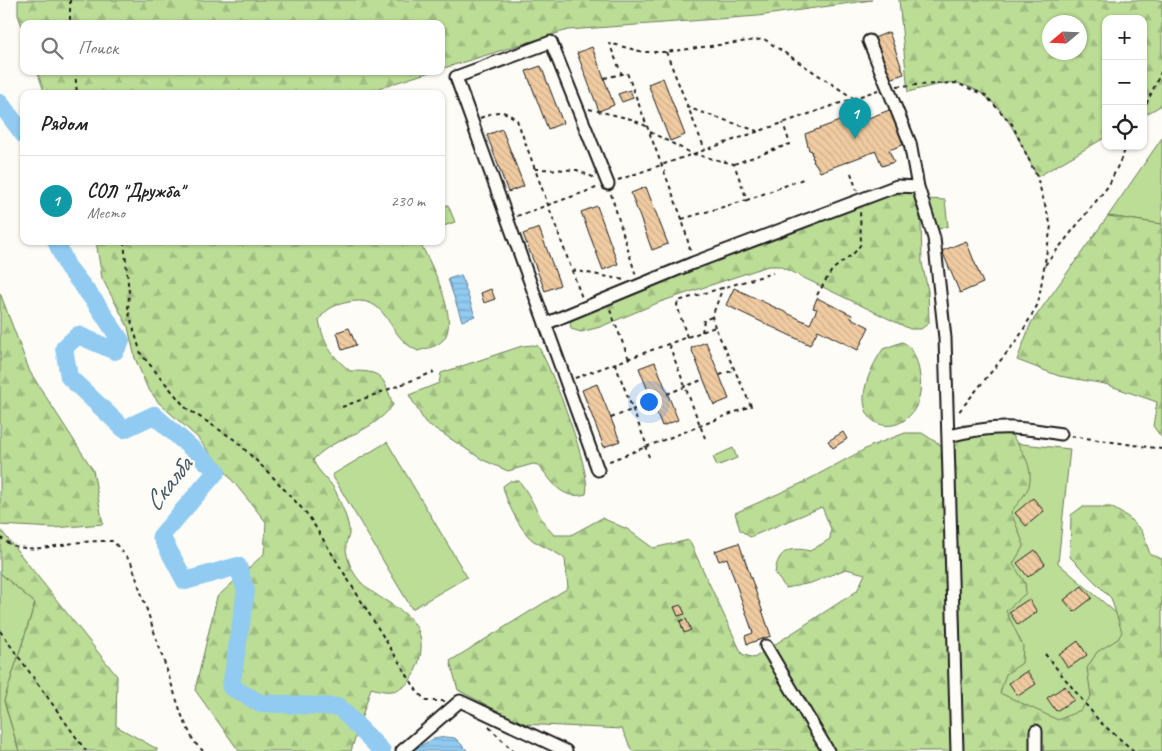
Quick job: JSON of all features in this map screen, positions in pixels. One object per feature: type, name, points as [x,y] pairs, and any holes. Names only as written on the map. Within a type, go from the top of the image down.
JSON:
[{"type":"lane","points":[[869,41],[910,143],[918,187],[934,238],[945,338],[957,751]]},
{"type":"lane","points":[[597,468],[456,77],[551,42],[608,184]]},
{"type":"lane","points":[[545,324],[638,284],[897,186],[918,187]]},
{"type":"lane","points":[[949,436],[973,429],[1021,427],[1061,434]]},
{"type":"lane","points":[[766,646],[828,751]]},
{"type":"lane","points":[[402,751],[460,701],[566,751]]},
{"type":"lane","points":[[1036,731],[1036,751]]},
{"type":"path","points":[[70,0],[70,20]]},
{"type":"path","points":[[622,75],[609,43],[643,52],[666,52],[764,40],[853,98]]},
{"type":"path","points":[[666,52],[704,150]]},
{"type":"path","points":[[1146,105],[1162,70]]},
{"type":"path","points":[[604,78],[627,73],[682,219],[693,263]]},
{"type":"path","points":[[75,75],[77,90]]},
{"type":"path","points":[[574,101],[593,111],[631,119],[648,127]]},
{"type":"path","points":[[686,107],[757,132]]},
{"type":"path","points":[[472,121],[498,111],[507,112],[518,120],[585,307]]},
{"type":"path","points":[[650,132],[693,154],[734,164],[790,144],[782,123]]},
{"type":"path","points":[[1044,267],[1109,185],[1125,150]]},
{"type":"path","points":[[734,164],[747,200]]},
{"type":"path","points":[[535,169],[577,170],[608,184],[638,284],[572,270]]},
{"type":"path","points":[[818,295],[832,270],[855,252],[861,244],[860,200],[852,173]]},
{"type":"path","points":[[682,219],[747,200],[803,179]]},
{"type":"path","points":[[124,245],[129,292],[128,310],[141,354],[186,408],[235,440],[308,514],[417,691],[426,700],[460,701]]},
{"type":"path","points":[[687,337],[677,305],[678,300],[773,273]]},
{"type":"path","points":[[597,468],[646,446],[751,406],[712,317],[723,287]]},
{"type":"path","points":[[605,298],[629,359]]},
{"type":"path","points":[[702,332],[704,320],[712,317]]},
{"type":"path","points":[[566,382],[716,327]]},
{"type":"path","points":[[669,344],[705,438]]},
{"type":"path","points":[[615,364],[650,458]]},
{"type":"path","points":[[720,375],[734,370]]},
{"type":"path","points":[[342,407],[434,372]]},
{"type":"path","points":[[667,394],[704,380]]},
{"type":"path","points":[[610,418],[652,402]]},
{"type":"path","points":[[1061,434],[1162,449]]},
{"type":"path","points":[[0,537],[5,543],[39,550],[81,542],[113,541],[131,562],[182,716],[194,742],[203,751]]},
{"type":"path","points":[[0,631],[86,751]]},
{"type":"path","points":[[1045,654],[1100,722],[1134,751]]},
{"type":"green space","points":[[18,0],[872,0],[758,16],[568,30],[445,68],[445,20],[20,21]]},
{"type":"green space","points":[[899,0],[1162,0],[1162,105],[1147,114],[1147,15],[1102,15],[1102,139],[1037,177],[1016,134],[997,107],[986,97],[973,88],[957,83],[908,92]]},
{"type":"green space","points":[[38,75],[420,75],[373,90],[44,90]]},
{"type":"green space","points":[[1162,138],[1162,224],[1108,216]]},
{"type":"green space","points":[[904,190],[913,194],[921,222],[922,263],[928,291],[929,323],[921,329],[910,329],[779,266],[768,266],[660,302],[600,327],[581,332],[571,329],[570,319],[745,247],[893,191]]},
{"type":"green space","points":[[927,199],[945,200],[948,226],[936,230]]},
{"type":"green space","points":[[448,205],[455,222],[445,226],[445,206]]},
{"type":"green space","points":[[1108,216],[1162,224],[1162,438],[1153,426],[1157,402],[1105,384],[1059,376],[1017,360],[1031,323]]},
{"type":"green space","points":[[97,245],[421,245],[424,250],[442,291],[448,319],[448,331],[443,340],[438,344],[418,351],[398,335],[386,316],[370,303],[359,301],[340,304],[327,311],[319,320],[326,343],[338,360],[350,371],[369,372],[380,377],[387,387],[393,405],[363,430],[322,451],[313,460],[336,491],[345,515],[349,530],[346,551],[354,573],[375,594],[410,618],[418,629],[421,643],[418,664],[413,676],[406,685],[391,691],[371,688],[351,751],[239,751],[195,690],[217,597],[264,554],[266,522],[197,437],[159,403],[147,387],[135,358],[128,327],[102,278]]},
{"type":"green space","points":[[0,293],[30,372],[93,470],[103,524],[54,528],[0,525]]},
{"type":"green space","points":[[902,342],[909,346],[917,362],[919,370],[919,396],[911,414],[898,424],[883,425],[871,418],[864,404],[867,380],[883,349]]},
{"type":"green space","points":[[522,346],[538,346],[544,358],[570,420],[583,465],[586,494],[570,495],[563,492],[538,465],[533,464],[508,471],[483,460],[425,422],[409,395],[439,383],[441,373]]},
{"type":"green space","points":[[962,425],[1005,426],[1024,454],[1029,470],[1028,489],[1011,512],[1024,545],[1013,564],[1025,583],[1026,593],[1006,611],[1023,646],[1022,663],[1006,674],[1000,693],[1058,720],[1081,710],[1091,696],[1087,668],[1097,652],[1118,639],[1122,632],[1111,598],[1070,557],[1071,515],[1082,507],[1111,507],[1128,517],[1142,531],[1150,554],[1162,559],[1162,751],[632,751],[622,729],[522,724],[458,690],[450,661],[568,588],[565,559],[529,537],[515,516],[503,486],[510,481],[519,481],[548,529],[554,535],[571,535],[602,518],[627,529],[653,548],[689,540],[742,654],[754,658],[857,591],[865,574],[846,569],[811,583],[786,588],[775,574],[781,555],[796,549],[810,551],[830,539],[831,529],[822,507],[750,537],[740,530],[735,513],[800,484],[871,446],[905,433],[922,433],[942,446],[950,444]]},
{"type":"green space","points":[[985,440],[1070,449],[1058,563],[1138,632],[1073,751],[971,751]]},
{"type":"green space","points":[[387,442],[467,577],[412,609],[332,475]]},
{"type":"green space","points":[[733,448],[737,458],[717,466],[713,457]]},
{"type":"green space","points":[[0,529],[117,676],[116,726],[157,749],[157,751],[19,751],[4,701],[35,603],[0,573]]},
{"type":"green space","points":[[0,573],[35,603],[4,701],[19,751],[0,751]]},
{"type":"water","points":[[461,275],[475,316],[462,321],[448,279]]},
{"type":"water","points":[[455,738],[468,751],[411,751],[433,739]]},
{"type":"building","points":[[889,32],[904,74],[889,79],[874,38]]},
{"type":"building","points":[[592,47],[614,105],[599,111],[577,53]]},
{"type":"building","points":[[541,66],[563,123],[548,129],[526,71]]},
{"type":"building","points":[[663,78],[685,135],[670,141],[648,84]]},
{"type":"building","points":[[630,90],[633,98],[622,102],[618,94]]},
{"type":"building","points":[[892,109],[905,144],[889,150],[894,162],[882,166],[876,151],[820,172],[813,162],[812,151],[809,150],[805,134],[863,112],[866,119]]},
{"type":"building","points":[[502,129],[524,186],[508,192],[487,135]]},
{"type":"building","points":[[646,187],[668,244],[652,250],[631,193]]},
{"type":"building","points":[[597,206],[618,264],[603,270],[581,212]]},
{"type":"building","points":[[539,228],[560,285],[545,291],[523,234]]},
{"type":"building","points":[[966,241],[983,283],[960,293],[942,251]]},
{"type":"building","points":[[734,288],[810,324],[817,309],[813,308],[817,298],[852,315],[851,318],[869,327],[858,350],[818,330],[810,345],[726,305]]},
{"type":"building","points":[[491,289],[495,299],[484,303],[481,293]]},
{"type":"building","points":[[349,328],[356,345],[342,350],[337,332]]},
{"type":"building","points":[[706,342],[729,399],[714,405],[691,348]]},
{"type":"building","points":[[655,362],[678,420],[662,426],[639,368]]},
{"type":"building","points":[[597,384],[620,441],[604,447],[582,390]]},
{"type":"building","points":[[843,432],[847,439],[833,448],[828,441]]},
{"type":"building","points":[[1033,498],[1044,511],[1026,526],[1015,513]]},
{"type":"building","points":[[739,543],[771,636],[747,644],[745,636],[753,633],[727,558],[719,561],[715,551]]},
{"type":"building","points":[[1035,550],[1045,564],[1028,577],[1017,563]]},
{"type":"building","points":[[1082,586],[1092,598],[1074,612],[1064,600]]},
{"type":"building","points":[[1029,599],[1037,612],[1018,625],[1009,612]]},
{"type":"building","points":[[681,605],[685,614],[678,616],[674,607]]},
{"type":"building","points":[[686,619],[691,630],[684,633],[680,621]]},
{"type":"building","points":[[1078,641],[1087,655],[1068,668],[1059,655]]},
{"type":"building","points":[[1027,671],[1036,684],[1018,696],[1009,683]]},
{"type":"building","points":[[1065,686],[1074,700],[1056,711],[1047,698]]},
{"type":"waterway","name":"Скалба","points":[[0,103],[20,130]]},
{"type":"waterway","name":"Скалба","points":[[58,245],[67,266],[96,303],[121,341],[115,351],[78,335],[64,348],[69,377],[124,429],[154,415],[217,471],[161,536],[185,581],[238,566],[246,591],[231,687],[260,703],[339,707],[382,751]]},
{"type":"place","name":"СОЛ \"Дружба\"","points":[[855,139]]}]
